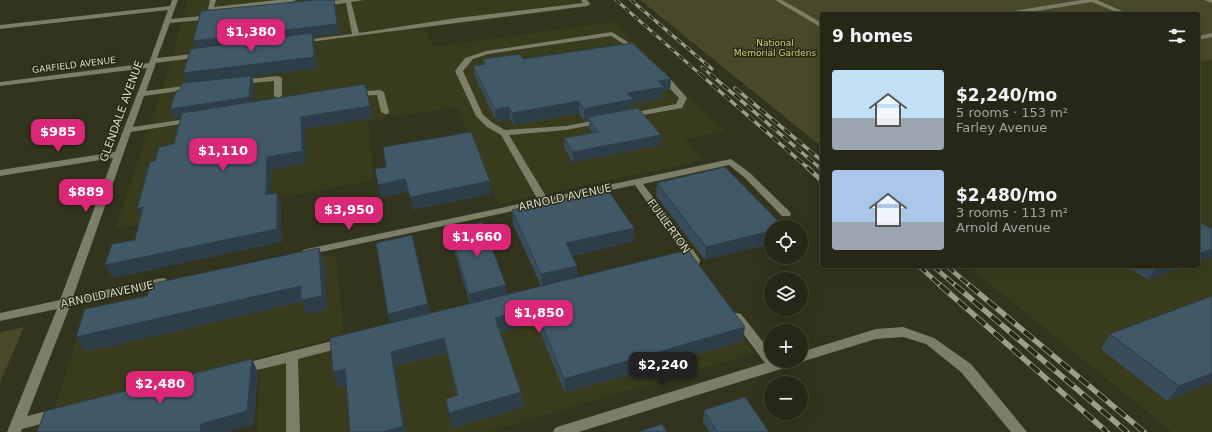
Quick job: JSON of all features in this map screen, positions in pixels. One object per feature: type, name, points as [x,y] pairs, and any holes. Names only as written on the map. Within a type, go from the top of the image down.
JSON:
[{"type":"street","points":[[213,0],[211,9],[293,0]]},
{"type":"street","points":[[313,5],[361,0]]},
{"type":"street","points":[[292,44],[499,14],[587,4],[584,0]]},
{"type":"street","points":[[778,0],[820,25]]},
{"type":"street","points":[[1020,12],[1093,0],[1121,12]]},
{"type":"street","points":[[1208,0],[1212,1]]},
{"type":"street","points":[[348,1],[356,35]]},
{"type":"street","points":[[0,27],[173,4]]},
{"type":"street","name":"GLENDALE AVENUE","points":[[15,428],[65,303],[173,4]]},
{"type":"street","points":[[167,21],[222,15]]},
{"type":"street","points":[[544,202],[504,133],[490,125],[480,116],[459,71],[465,61],[474,56],[488,52],[612,34],[641,54]]},
{"type":"street","points":[[1200,38],[1212,35]]},
{"type":"street","name":"GARFIELD AVENUE","points":[[0,84],[211,54]]},
{"type":"street","points":[[504,133],[566,128],[679,106],[683,98],[657,70]]},
{"type":"street","points":[[229,83],[278,78],[278,96]]},
{"type":"street","points":[[140,94],[199,87]]},
{"type":"street","points":[[343,96],[380,92],[385,112]]},
{"type":"street","points":[[128,130],[203,118]]},
{"type":"street","points":[[0,173],[119,154]]},
{"type":"street","name":"ARNOLD AVENUE","points":[[297,254],[730,162],[747,175],[786,214]]},
{"type":"street","name":"FULLERTON","points":[[637,182],[701,269]]},
{"type":"street","points":[[676,260],[692,257]]},
{"type":"street","name":"ARNOLD AVENUE","points":[[0,317],[173,280]]},
{"type":"street","points":[[728,305],[764,352]]},
{"type":"street","points":[[808,355],[876,334],[903,332],[930,341],[966,368],[1020,432]]},
{"type":"street","points":[[230,371],[353,341]]},
{"type":"street","points":[[292,356],[293,432]]},
{"type":"street","points":[[560,432],[764,368]]},
{"type":"street","points":[[15,428],[70,411]]},
{"type":"shaded area","points":[[188,0],[588,0],[595,6],[425,28],[433,47],[613,22],[725,131],[685,139],[704,160],[498,204],[457,107],[368,121],[374,180],[115,229],[171,61]]},
{"type":"shaded area","points":[[1212,60],[1212,432],[1172,432],[970,268],[1200,268],[1200,63]]},
{"type":"shaded area","points":[[336,254],[344,336],[54,409],[87,308]]},
{"type":"shaded area","points":[[689,261],[754,353],[488,432],[257,432],[260,367]]},
{"type":"green space","name":"National Memorial Gardens","points":[[640,0],[1212,0],[1212,60],[1200,63],[1200,12],[820,12],[820,142],[817,143]]},
{"type":"green space","points":[[24,327],[0,382],[0,332]]},
{"type":"building","points":[[315,0],[334,0],[337,24],[193,41],[201,11]]},
{"type":"building","points":[[312,33],[314,57],[183,73],[191,49]]},
{"type":"building","points":[[632,43],[671,79],[658,81],[664,87],[627,93],[633,99],[584,109],[579,101],[512,113],[509,107],[495,109],[473,66],[486,64],[483,59],[520,54],[523,59]]},
{"type":"building","points":[[251,76],[249,97],[170,109],[176,91],[180,90],[182,83]]},
{"type":"building","points":[[365,84],[370,106],[301,117],[302,151],[267,157],[266,195],[277,193],[277,229],[105,265],[112,244],[135,240],[143,207],[137,209],[150,162],[155,161],[159,147],[174,144],[182,113]]},
{"type":"building","points":[[638,108],[661,135],[573,152],[564,138],[598,132],[588,117]]},
{"type":"building","points":[[471,132],[490,181],[410,197],[405,179],[378,185],[375,169],[386,167],[383,147]]},
{"type":"building","points":[[725,167],[777,220],[764,220],[764,233],[706,247],[657,183]]},
{"type":"building","points":[[608,190],[634,228],[566,243],[577,266],[541,274],[512,210]]},
{"type":"building","points":[[482,222],[506,285],[469,294],[449,229]]},
{"type":"building","points":[[1200,222],[1212,229],[1212,249],[1200,253]]},
{"type":"building","points":[[412,235],[428,304],[388,314],[376,243]]},
{"type":"building","points":[[319,248],[322,296],[301,300],[301,286],[76,337],[85,309],[147,296],[151,284]]},
{"type":"building","points":[[688,250],[745,327],[564,379],[535,308],[495,318],[521,392],[449,413],[446,399],[458,395],[444,338],[391,352],[403,426],[383,432],[350,432],[345,369],[333,372],[330,338]]},
{"type":"building","points":[[1212,296],[1212,373],[1179,386],[1110,334]]},
{"type":"building","points":[[252,359],[247,411],[201,424],[200,432],[37,432],[45,411]]},
{"type":"building","points":[[745,397],[769,432],[717,432],[704,410]]},
{"type":"building","points":[[662,424],[667,432],[638,432]]},
{"type":"railway","points":[[616,0],[701,75]]},
{"type":"railway","points":[[631,0],[712,69]]},
{"type":"railway","points":[[702,67],[711,75]]},
{"type":"railway","points":[[700,74],[808,168]]},
{"type":"railway","points":[[710,74],[820,168]]},
{"type":"railway","points":[[735,88],[820,159]]},
{"type":"railway","points":[[807,167],[820,179]]},
{"type":"railway","points":[[921,268],[941,286]]},
{"type":"railway","points":[[935,268],[956,286]]},
{"type":"railway","points":[[949,268],[970,286]]},
{"type":"railway","points":[[940,285],[1107,432]]},
{"type":"railway","points":[[955,285],[1127,432]]},
{"type":"railway","points":[[969,285],[1144,432]]}]
